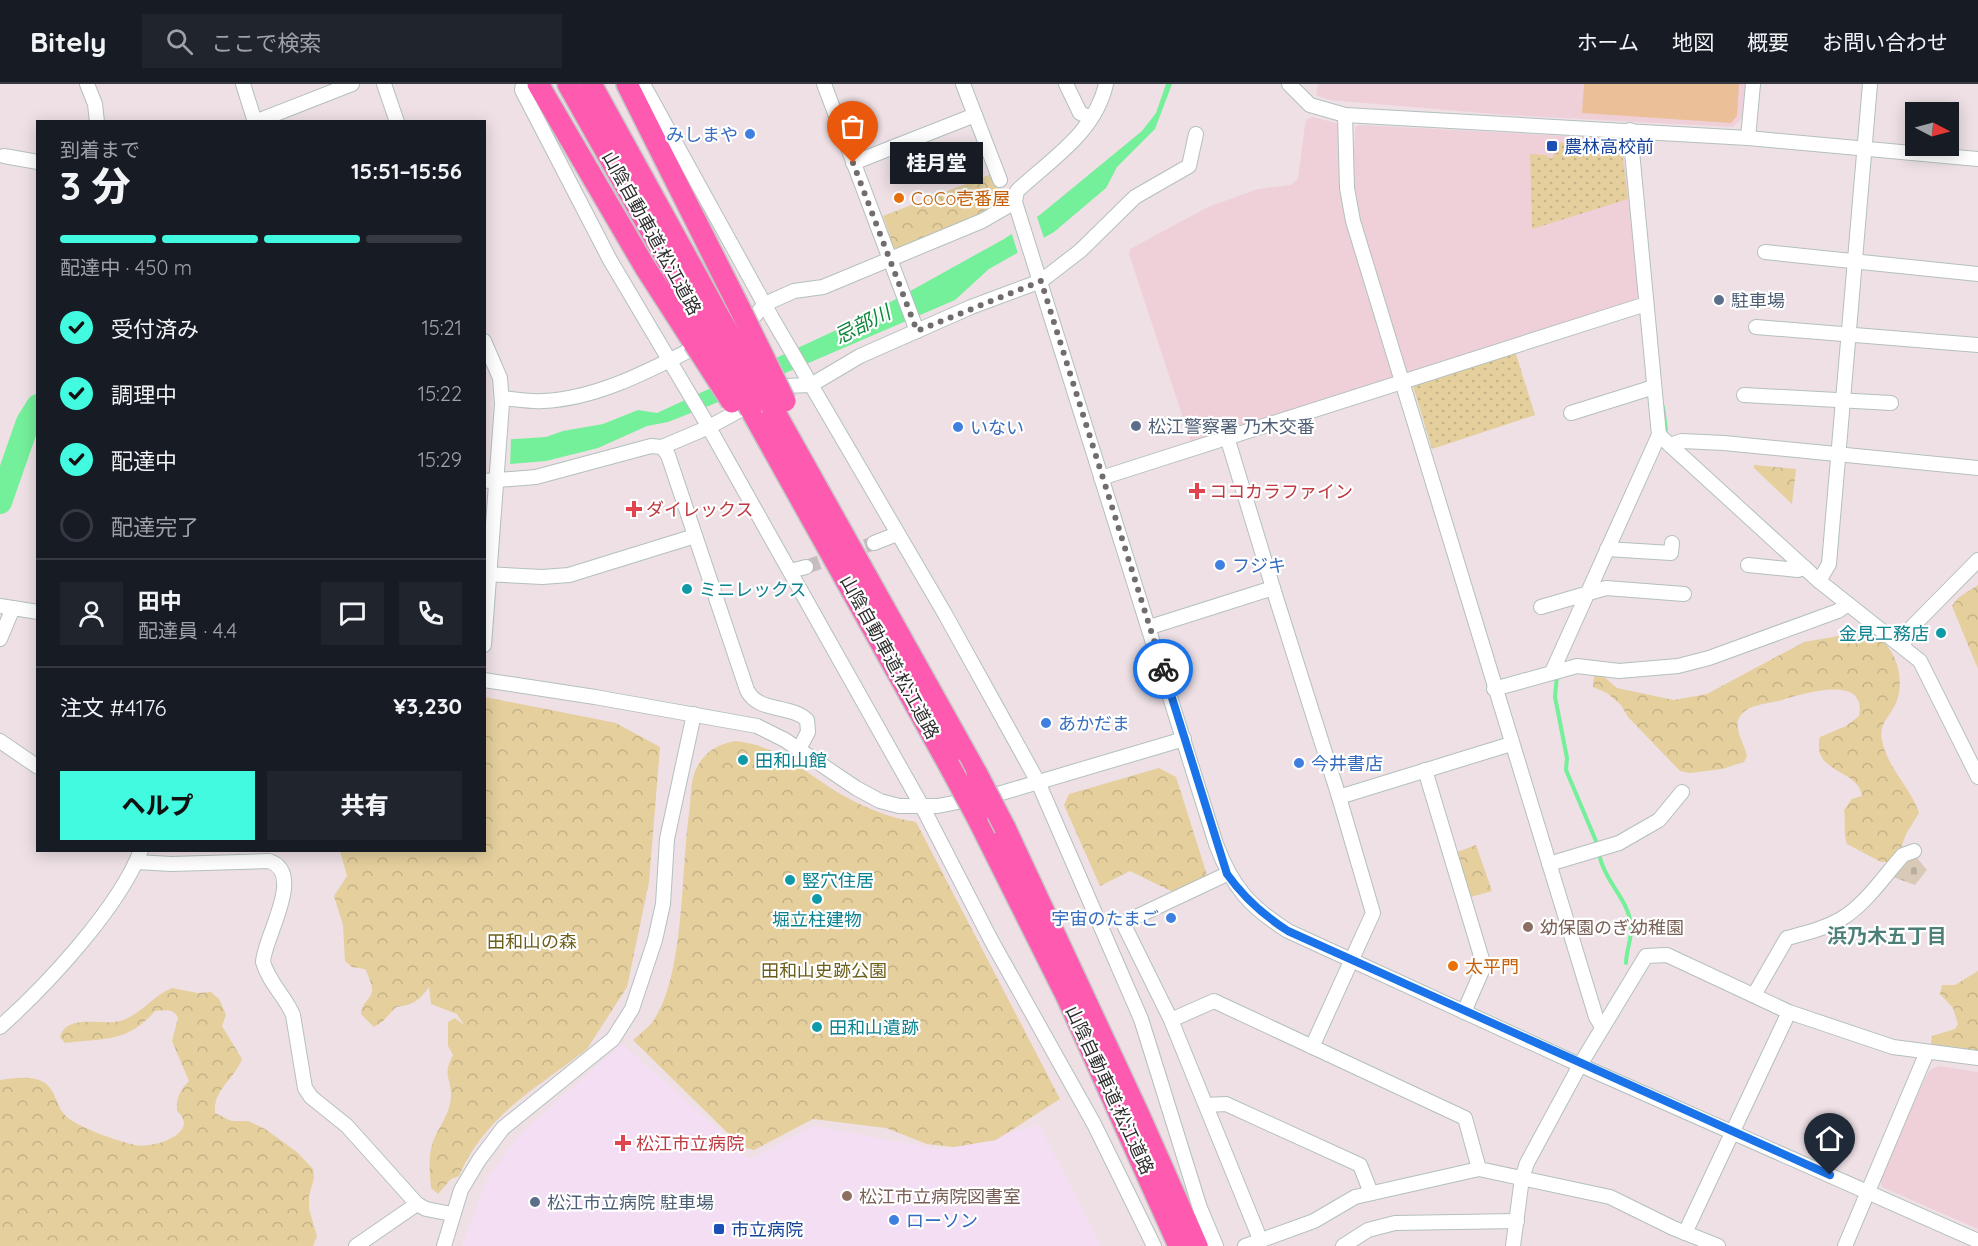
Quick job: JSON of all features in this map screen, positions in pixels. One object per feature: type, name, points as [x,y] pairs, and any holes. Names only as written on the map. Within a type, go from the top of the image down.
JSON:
[{"type":"highway","points":[[538,84],[645,267],[707,331]]},
{"type":"highway","name":"山陰自動車道;松江道路","points":[[568,84],[707,331],[778,404],[810,472],[1005,828],[1139,1114],[1197,1246]]},
{"type":"highway","name":"山陰自動車道;松江道路","points":[[591,84],[746,413],[818,527],[977,817],[1072,1007],[1179,1246]]},
{"type":"highway","points":[[627,84],[740,309],[778,404]]},
{"type":"street","points":[[87,84],[95,104],[97,120]]},
{"type":"street","points":[[243,84],[254,120]]},
{"type":"street","points":[[260,120],[352,84]]},
{"type":"street","points":[[384,84],[396,120]]},
{"type":"street","points":[[523,84],[522,90],[610,260],[706,422],[923,808],[992,940],[1104,1142],[1154,1246]]},
{"type":"street","points":[[643,84],[807,380],[1038,782],[1141,1019],[1200,1208],[1216,1246]]},
{"type":"street","points":[[963,84],[1000,180]]},
{"type":"street","points":[[1066,84],[1080,113],[1091,118]]},
{"type":"street","points":[[1106,84],[1091,118],[1080,135],[1058,157],[1017,191],[1017,206],[1227,874],[1244,897],[1268,919],[1288,931],[1580,1065],[1978,1241]]},
{"type":"street","points":[[1289,84],[1310,105],[1345,115],[1748,138],[1978,159]]},
{"type":"street","points":[[1748,138],[1753,84]]},
{"type":"street","points":[[1819,581],[1829,564],[1870,84]]},
{"type":"street","points":[[826,85],[916,328]]},
{"type":"street","points":[[853,163],[975,115]]},
{"type":"street","points":[[1345,115],[1347,188],[1353,221],[1494,689],[1596,1017],[1602,1027]]},
{"type":"street","points":[[1552,672],[1611,549],[1659,435],[1630,130]]},
{"type":"street","points":[[492,478],[536,477],[651,446],[662,447],[706,422],[785,386],[807,380],[916,328],[1039,274],[1080,251],[1134,197],[1189,166],[1196,134]]},
{"type":"street","points":[[4,156],[36,162]]},
{"type":"street","points":[[502,401],[542,401],[577,396],[672,363],[752,319],[765,304],[794,291],[823,287],[892,262],[1017,206]]},
{"type":"street","points":[[1765,252],[1978,274]]},
{"type":"street","points":[[1101,478],[1646,304]]},
{"type":"street","points":[[1756,327],[1978,345]]},
{"type":"street","points":[[486,346],[500,378],[502,401],[492,478],[486,610]]},
{"type":"street","points":[[1571,413],[1654,387]]},
{"type":"street","points":[[1744,395],[1891,403]]},
{"type":"street","points":[[1659,435],[1819,581],[1903,645],[1920,661],[1978,777]]},
{"type":"street","points":[[1227,437],[1340,797],[1373,913],[1312,1047]]},
{"type":"street","points":[[1670,445],[1682,441],[1724,443],[1978,468]]},
{"type":"street","points":[[662,447],[668,455],[747,690],[759,703],[801,715],[807,720],[808,732],[799,749]]},
{"type":"street","points":[[874,543],[897,534]]},
{"type":"street","points":[[488,574],[542,577],[569,575],[695,536]]},
{"type":"street","points":[[1611,549],[1671,554]]},
{"type":"street","points":[[1903,645],[1912,627],[1978,560]]},
{"type":"street","points":[[1748,565],[1798,570],[1804,567]]},
{"type":"street","points":[[790,571],[806,567]]},
{"type":"street","points":[[1150,627],[1273,588]]},
{"type":"street","points":[[1541,607],[1605,588],[1684,594]]},
{"type":"street","points":[[1494,689],[1552,672],[1586,665],[1620,671],[1678,666],[1708,658],[1838,611],[1848,604]]},
{"type":"street","points":[[0,639],[8,607],[36,612]]},
{"type":"street","points":[[486,680],[757,726],[799,749],[856,788],[880,801],[899,806],[923,808],[998,794],[1184,739]]},
{"type":"street","points":[[444,1246],[452,1214],[462,1190],[479,1160],[503,1128],[613,1039],[632,1009],[657,931],[663,904],[668,839],[694,714]]},
{"type":"street","points":[[0,741],[36,766]]},
{"type":"street","points":[[1340,797],[1511,744]]},
{"type":"street","points":[[1425,770],[1484,966],[1464,1012]]},
{"type":"street","points":[[1549,864],[1619,843],[1659,820],[1682,792]]},
{"type":"street","points":[[1754,995],[1787,938],[1826,927],[1842,919],[1856,909],[1903,855],[1914,851]]},
{"type":"street","points":[[0,1028],[95,925],[119,893],[140,853],[171,864],[269,861],[278,864],[283,871],[285,885],[262,962],[277,992],[289,1004],[293,1015],[305,1088],[310,1097],[347,1126],[417,1204],[426,1209],[452,1214]]},
{"type":"street","points":[[1227,874],[1123,923],[1171,1020],[1205,1116],[1260,1239]]},
{"type":"street","points":[[1513,1246],[1522,1178],[1527,1163],[1602,1027],[1641,961],[1649,954],[1667,956],[1789,1012],[1893,1047],[1978,1058]]},
{"type":"street","points":[[1171,1020],[1214,1001],[1465,1118],[1479,1169]]},
{"type":"street","points":[[1685,1233],[1789,1012]]},
{"type":"street","points":[[1845,1246],[1927,1052]]},
{"type":"street","points":[[1205,1116],[1226,1104],[1360,1165],[1371,1193]]},
{"type":"street","points":[[1245,1246],[1314,1221],[1346,1200],[1479,1169],[1610,1197],[1718,1246]]},
{"type":"street","points":[[356,1246],[417,1204]]},
{"type":"street","points":[[1343,1246],[1368,1230],[1395,1223],[1517,1221]]},
{"type":"shaded area","points":[[1318,84],[1747,84],[1744,117],[1733,127],[1507,115],[1329,100],[1316,95]]},
{"type":"shaded area","points":[[1584,84],[1739,84],[1737,116],[1731,123],[1582,113]]},
{"type":"shaded area","points":[[1313,117],[1340,124],[1345,215],[1397,378],[1191,442],[1129,254],[1130,249],[1208,207],[1258,189],[1290,185],[1298,179],[1305,125],[1307,119]]},
{"type":"shaded area","points":[[1360,125],[1622,139],[1639,285],[1637,303],[1409,376],[1404,373],[1361,221],[1353,180],[1355,127]]},
{"type":"shaded area","name":"松江市立病院","points":[[622,1044],[726,1136],[741,1154],[751,1159],[813,1126],[944,1150],[1039,1125],[1101,1246],[462,1246],[487,1179],[521,1133]]},
{"type":"shaded area","points":[[1939,1066],[1978,1072],[1978,1229],[1882,1187],[1880,1179],[1920,1089],[1930,1070]]},
{"type":"green space","points":[[1558,143],[1621,143],[1628,199],[1532,229],[1530,154],[1546,155],[1552,159]]},
{"type":"green space","points":[[994,173],[1004,204],[899,249],[894,248],[883,216]]},
{"type":"green space","points":[[1515,351],[1535,415],[1432,449],[1413,386],[1415,381]]},
{"type":"green space","points":[[1754,465],[1796,469],[1792,504],[1754,468]]},
{"type":"green space","points":[[1978,585],[1978,669],[1952,606],[1958,598]]},
{"type":"green space","points":[[1850,634],[1877,638],[1890,650],[1898,667],[1899,695],[1883,725],[1881,734],[1889,759],[1919,813],[1906,834],[1899,854],[1890,862],[1881,862],[1847,844],[1844,810],[1852,799],[1862,796],[1859,787],[1852,780],[1828,765],[1819,749],[1820,737],[1846,726],[1859,716],[1859,703],[1854,695],[1844,690],[1818,691],[1750,708],[1741,715],[1737,724],[1747,756],[1744,762],[1722,769],[1690,773],[1680,771],[1628,717],[1621,705],[1607,693],[1593,687],[1594,676],[1602,675],[1617,688],[1674,700],[1707,694],[1804,642]]},
{"type":"green space","name":"田和山の森","points":[[486,697],[616,723],[660,747],[649,882],[627,987],[587,1049],[531,1090],[498,1119],[470,1155],[459,1176],[451,1179],[438,1194],[431,1188],[430,1161],[432,1145],[446,1116],[451,1096],[448,1068],[453,1055],[448,1046],[448,1022],[455,1018],[464,1025],[457,1014],[431,1004],[429,987],[419,999],[396,1007],[374,1027],[361,1014],[372,992],[372,987],[365,969],[352,967],[345,961],[343,925],[334,896],[347,876],[340,852],[486,852]]},
{"type":"green space","name":"田和山史跡公園","points":[[735,741],[779,754],[860,804],[887,815],[916,822],[1060,1099],[996,1140],[954,1147],[927,1144],[886,1128],[813,1119],[754,1150],[742,1147],[633,1040],[650,1025],[661,1006],[670,982],[680,924],[686,837],[694,774],[708,753],[717,747]]},
{"type":"green space","points":[[1159,768],[1176,777],[1207,875],[1173,892],[1130,871],[1100,886],[1064,805],[1069,794]]},
{"type":"green space","points":[[1476,845],[1492,891],[1471,897],[1457,852]]},
{"type":"green space","points":[[1913,853],[1927,870],[1915,885],[1890,876]]},
{"type":"green space","points":[[1978,971],[1978,1051],[1953,1051],[1935,1047],[1931,1043],[1932,1036],[1955,1029],[1958,1024],[1953,1008],[1940,994],[1942,985],[1955,985]]},
{"type":"green space","points":[[172,988],[198,993],[211,992],[219,999],[226,1015],[222,1026],[242,1059],[217,1097],[215,1113],[231,1121],[248,1121],[265,1129],[297,1152],[313,1169],[314,1178],[309,1196],[309,1209],[317,1236],[313,1246],[0,1246],[0,1080],[23,1078],[40,1080],[51,1090],[61,1110],[69,1119],[108,1137],[140,1145],[156,1144],[171,1138],[179,1133],[184,1124],[177,1111],[177,1102],[181,1091],[189,1081],[172,1041],[178,1018],[174,1013],[169,1010],[155,1011],[135,1029],[114,1037],[65,1043],[60,1037],[70,1025],[86,1022],[113,1022],[127,1018]]},
{"type":"water","points":[[1166,84],[1172,84],[1155,129],[1117,167],[1106,188],[1054,232],[989,269],[955,300],[711,405],[668,422],[647,426],[598,448],[546,461],[486,463],[486,441],[546,437],[563,431],[603,424],[638,410],[657,413],[858,320],[1004,239],[1041,214],[1142,131],[1156,113]]},
{"type":"pier","points":[[1036,214],[1045,241],[1019,257],[1011,231]]},
{"type":"pier","points":[[511,437],[510,467],[486,466],[486,438]]},
{"type":"waterway","points":[[1663,407],[1666,430]]},
{"type":"waterway","name":"忌部川","points":[[0,502],[28,422],[36,409]]},
{"type":"waterway","points":[[1557,675],[1555,697],[1567,758],[1566,770],[1596,841]]},
{"type":"waterway","points":[[1600,858],[1629,917],[1631,931],[1626,963]]},
{"type":"tunnel","points":[[806,567],[874,543]]},
{"type":"way so far","points":[[853,163],[887,247],[917,331],[971,307],[1041,281],[1101,478],[1163,669]]},
{"type":"place","name":"みしまや","points":[[750,134]]},
{"type":"place","name":"農林高校前","points":[[1552,146]]},
{"type":"place","name":"桂月堂","points":[[853,163]]},
{"type":"place","name":"CoCo壱番屋","points":[[899,198]]},
{"type":"place","name":"駐車場","points":[[1719,300]]},
{"type":"place","name":"松江警察署 乃木交番","points":[[1136,426]]},
{"type":"place","name":"いない","points":[[958,427]]},
{"type":"place","name":"ココカラファイン","points":[[1197,491]]},
{"type":"place","name":"ダイレックス","points":[[634,509]]},
{"type":"place","name":"フジキ","points":[[1220,565]]},
{"type":"place","name":"ミニレックス","points":[[687,589]]},
{"type":"place","name":"金見工務店","points":[[1941,633]]},
{"type":"place","name":"あかだま","points":[[1046,723]]},
{"type":"place","name":"田和山館","points":[[743,760]]},
{"type":"place","name":"今井書店","points":[[1299,763]]},
{"type":"place","name":"竪穴住居","points":[[790,880]]},
{"type":"place","name":"堀立柱建物","points":[[817,899]]},
{"type":"place","name":"宇宙のたまご","points":[[1171,918]]},
{"type":"place","name":"幼保園のぎ幼稚園","points":[[1528,927]]},
{"type":"place","name":"太平門","points":[[1453,966]]},
{"type":"place","name":"田和山遺跡","points":[[817,1027]]},
{"type":"place","name":"松江市立病院","points":[[623,1143]]},
{"type":"place","name":"松江市立病院図書室","points":[[847,1196]]},
{"type":"place","name":"松江市立病院 駐車場","points":[[535,1202]]},
{"type":"place","name":"ローソン","points":[[894,1220]]},
{"type":"place","name":"市立病院","points":[[719,1229]]},
{"type":"district","name":"浜乃木五丁目","points":[[1887,935]]},
{"type":"route","points":[[1163,669],[1227,874],[1244,897],[1268,919],[1288,931],[1580,1065],[1830,1175]]}]
